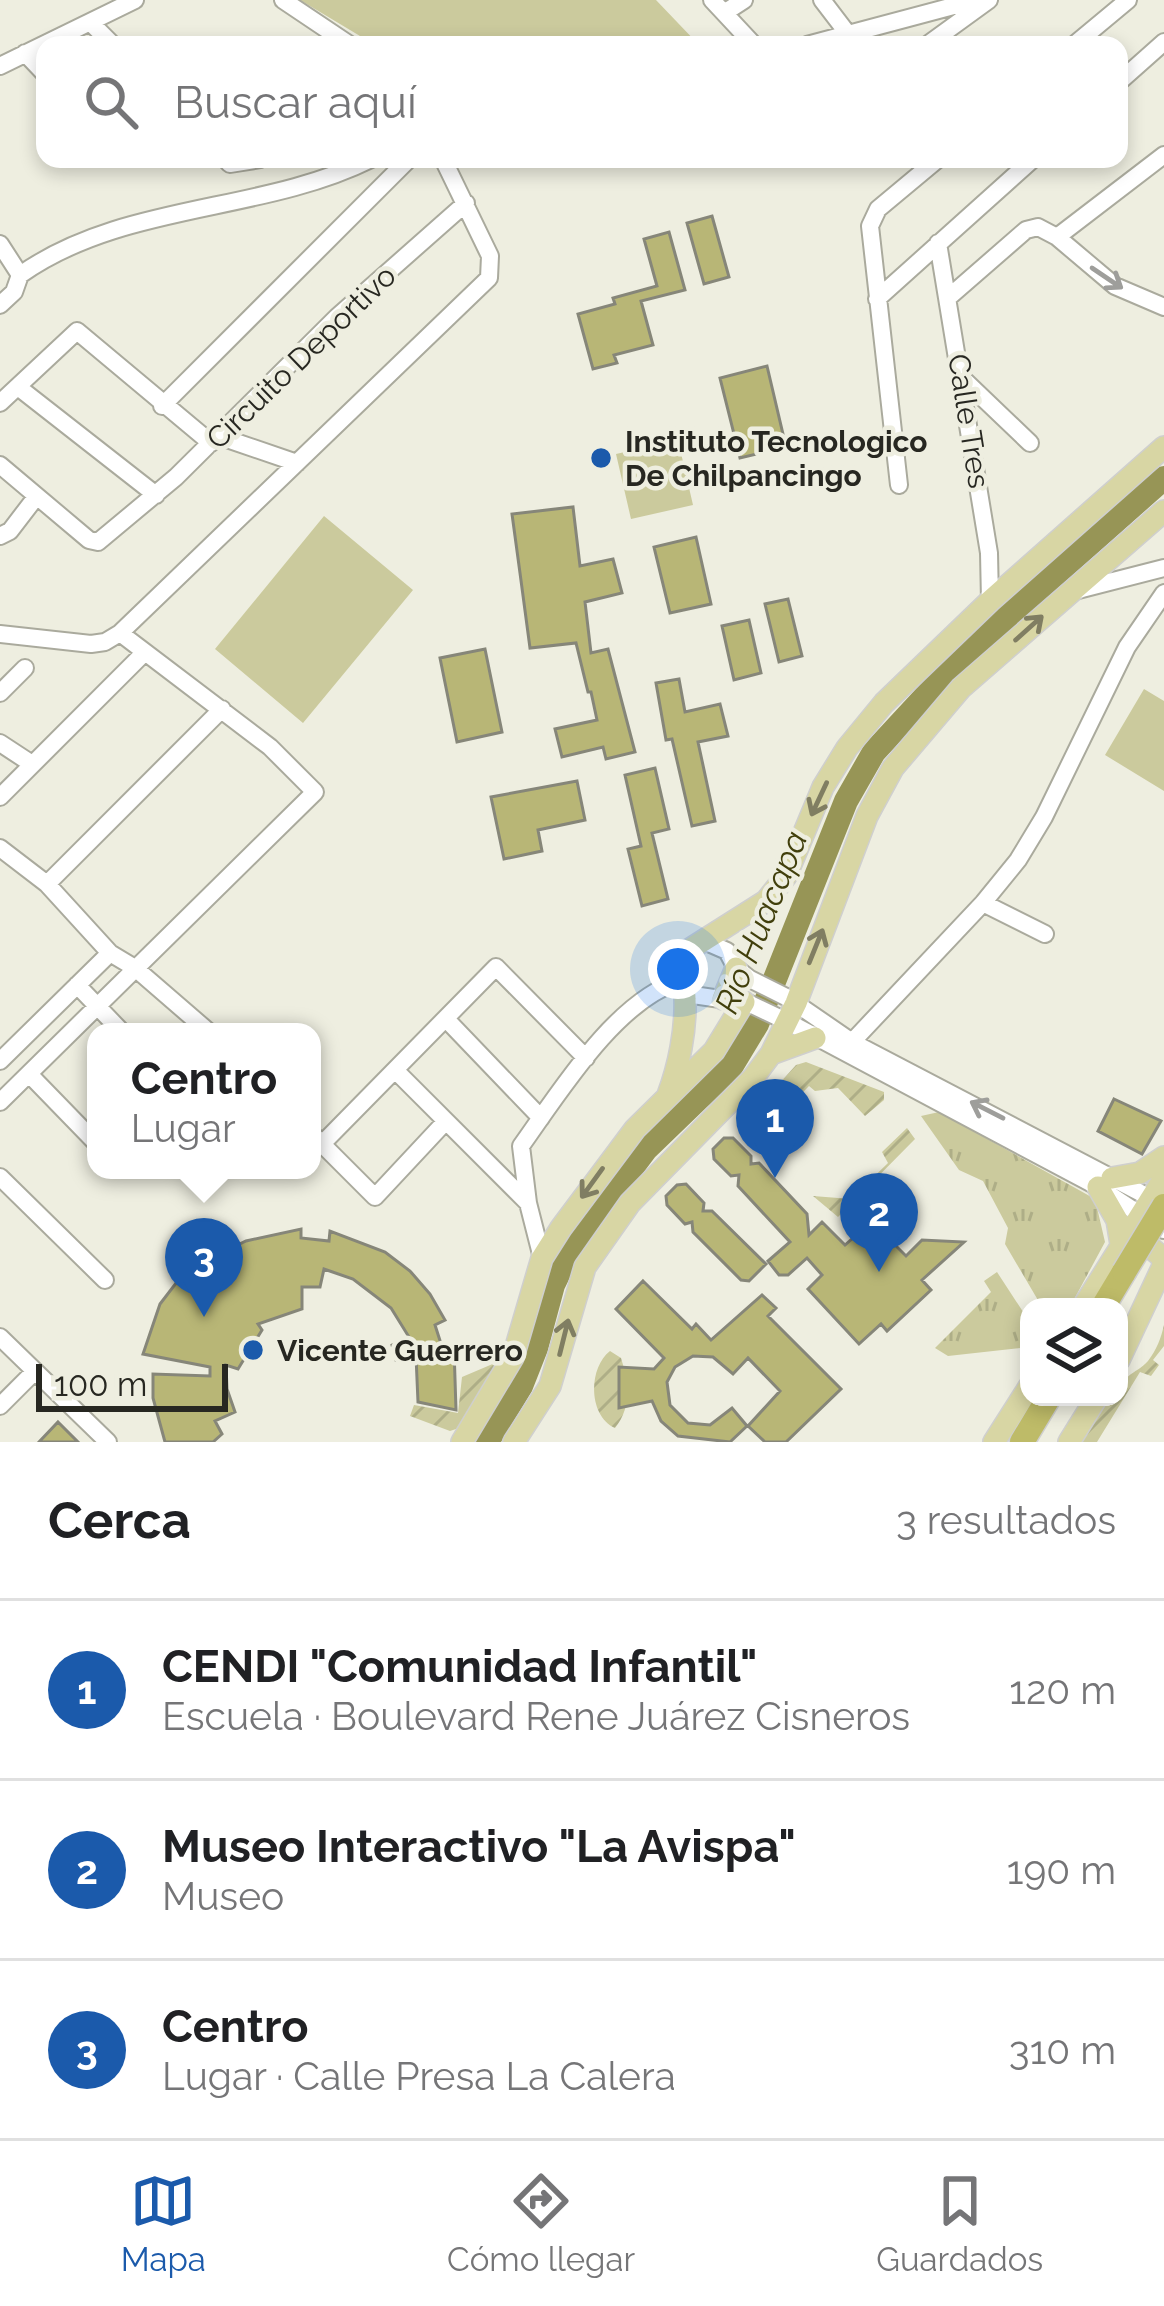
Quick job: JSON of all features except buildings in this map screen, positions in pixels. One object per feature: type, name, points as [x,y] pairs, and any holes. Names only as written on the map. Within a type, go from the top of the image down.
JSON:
[{"type":"highway","points":[[1108,1298],[1156,1199]]},
{"type":"highway","points":[[1121,1298],[1127,1260],[1164,1231]]},
{"type":"highway","points":[[1022,1442],[1044,1406]]},
{"type":"highway","points":[[1038,1442],[1060,1406]]},
{"type":"main road","points":[[668,1095],[676,1072],[683,988],[679,964],[684,953],[766,901],[786,876],[824,787],[847,748],[884,703],[989,601],[1164,446]]},
{"type":"main road","points":[[514,1442],[550,1386],[585,1267],[630,1203],[753,1078],[797,1012],[866,816],[893,768],[961,688],[1164,511]]},
{"type":"main road","points":[[461,1442],[512,1357],[542,1258],[611,1157],[714,1051],[743,997],[736,968]]},
{"type":"main road","points":[[771,1054],[797,1012]]},
{"type":"main road","points":[[1127,1260],[1105,1183],[1140,1173],[1164,1157]]},
{"type":"main road","points":[[1091,1298],[1140,1239],[1162,1257],[1163,1266],[1128,1341]]},
{"type":"main road","points":[[1128,1349],[1164,1304]]},
{"type":"main road","points":[[994,1442],[1020,1401]]},
{"type":"main road","points":[[1070,1442],[1092,1406]]},
{"type":"street","points":[[61,36],[135,0]]},
{"type":"street","points":[[283,0],[337,36]]},
{"type":"street","points":[[744,0],[718,7],[745,36]]},
{"type":"street","points":[[822,0],[848,34]]},
{"type":"street","points":[[841,36],[976,0]]},
{"type":"street","points":[[939,36],[988,0]]},
{"type":"street","points":[[1085,36],[1128,0]]},
{"type":"street","points":[[91,22],[104,36]]},
{"type":"street","points":[[0,66],[36,48]]},
{"type":"street","points":[[1128,75],[1161,50]]},
{"type":"street","points":[[25,53],[36,65]]},
{"type":"street","points":[[1057,237],[1164,154]]},
{"type":"street","points":[[0,305],[14,292],[20,275],[50,253],[93,236],[348,168]]},
{"type":"street","points":[[162,406],[400,168]]},
{"type":"street","points":[[0,634],[91,644],[120,633],[489,278],[490,256],[448,168]]},
{"type":"street","points":[[899,485],[872,218],[928,168]]},
{"type":"street","points":[[877,298],[1023,168]]},
{"type":"street","name":"Circuito Deportivo","points":[[36,496],[89,541],[98,542],[156,495],[337,316],[466,203]]},
{"type":"street","points":[[949,297],[1026,230],[1037,227],[1057,237],[1114,286],[1164,307]]},
{"type":"street","name":"Calle Tres","points":[[938,243],[989,554],[989,601]]},
{"type":"street","points":[[0,244],[20,275]]},
{"type":"street","points":[[0,403],[77,331],[162,406],[215,440],[297,464]]},
{"type":"street","points":[[962,378],[1030,442]]},
{"type":"street","points":[[18,386],[156,495]]},
{"type":"street","points":[[0,465],[36,496],[10,531],[0,536]]},
{"type":"street","points":[[1069,592],[1164,568]]},
{"type":"street","points":[[852,1042],[1018,860],[1127,647],[1164,593]]},
{"type":"street","points":[[0,1102],[315,792],[270,747],[120,633]]},
{"type":"street","points":[[0,796],[145,652]]},
{"type":"street","points":[[0,693],[25,668]]},
{"type":"street","points":[[47,884],[223,709]]},
{"type":"street","points":[[0,743],[32,764]]},
{"type":"street","points":[[0,848],[47,884],[110,953],[135,968],[199,1023]]},
{"type":"street","points":[[983,903],[1045,934]]},
{"type":"street","points":[[704,941],[727,951],[743,997]]},
{"type":"street","points":[[2,1054],[110,953]]},
{"type":"street","points":[[321,1136],[395,1071],[496,967],[586,1058]]},
{"type":"street","points":[[77,985],[113,1023]]},
{"type":"street","points":[[542,1258],[528,1203],[521,1146],[586,1058],[644,997],[683,988],[797,1012],[1105,1183]]},
{"type":"street","points":[[797,1012],[1105,1183],[1156,1199],[1164,1231]]},
{"type":"street","points":[[446,1019],[541,1118]]},
{"type":"street","points":[[395,1071],[528,1203]]},
{"type":"street","points":[[29,1074],[87,1134]]},
{"type":"street","points":[[321,1143],[375,1197],[446,1120]]},
{"type":"street","points":[[0,1178],[105,1280]]},
{"type":"street","points":[[0,1337],[108,1442]]},
{"type":"street","points":[[0,1406],[35,1371]]},
{"type":"green space","points":[[300,0],[656,0],[690,36],[360,36]]},
{"type":"green space","points":[[678,440],[693,505],[631,519],[616,454]]},
{"type":"green space","points":[[324,516],[413,590],[303,723],[215,649]]},
{"type":"green space","points":[[1144,689],[1164,701],[1164,791],[1105,755]]},
{"type":"green space","points":[[806,1062],[884,1092],[884,1100],[865,1116],[838,1088],[815,1091],[809,1086],[778,1118],[774,1156],[743,1124],[796,1065]]},
{"type":"green space","points":[[939,1112],[1095,1199],[1105,1242],[1075,1298],[1037,1298],[1005,1244],[1008,1228],[983,1181],[959,1170],[921,1116]]},
{"type":"green space","points":[[907,1128],[915,1139],[838,1217],[813,1196],[851,1199],[888,1163],[882,1152]]},
{"type":"green space","points":[[997,1272],[1020,1307],[1020,1348],[948,1356],[935,1348],[991,1292],[984,1281]]},
{"type":"green space","points":[[1164,1325],[1164,1346],[1153,1360],[1159,1365],[1151,1376],[1140,1372],[1128,1392],[1128,1378],[1148,1361]]},
{"type":"green space","points":[[610,1351],[621,1358],[627,1386],[624,1412],[615,1428],[600,1413],[594,1391],[598,1369]]},
{"type":"green space","points":[[495,1363],[498,1369],[459,1428],[450,1431],[410,1416],[414,1405],[458,1413],[462,1377]]},
{"type":"green space","points":[[1105,1406],[1119,1406],[1097,1442],[1081,1442]]},
{"type":"waterway","name":"Río Huacapa","points":[[487,1442],[521,1386],[553,1285],[569,1252],[646,1149],[731,1067],[757,1024],[846,801],[874,752],[962,657],[1164,478]]},
{"type":"place","name":"Instituto Tecnologico De Chilpancingo","points":[[601,458]]},
{"type":"place","name":"CENDI \"Comunidad Infantil\"","points":[[775,1178]]},
{"type":"place","name":"Museo Interactivo \"La Avispa\"","points":[[879,1272]]},
{"type":"place","name":"Centro","points":[[204,1317]]},
{"type":"place","name":"Vicente Guerrero","points":[[253,1350]]}]
